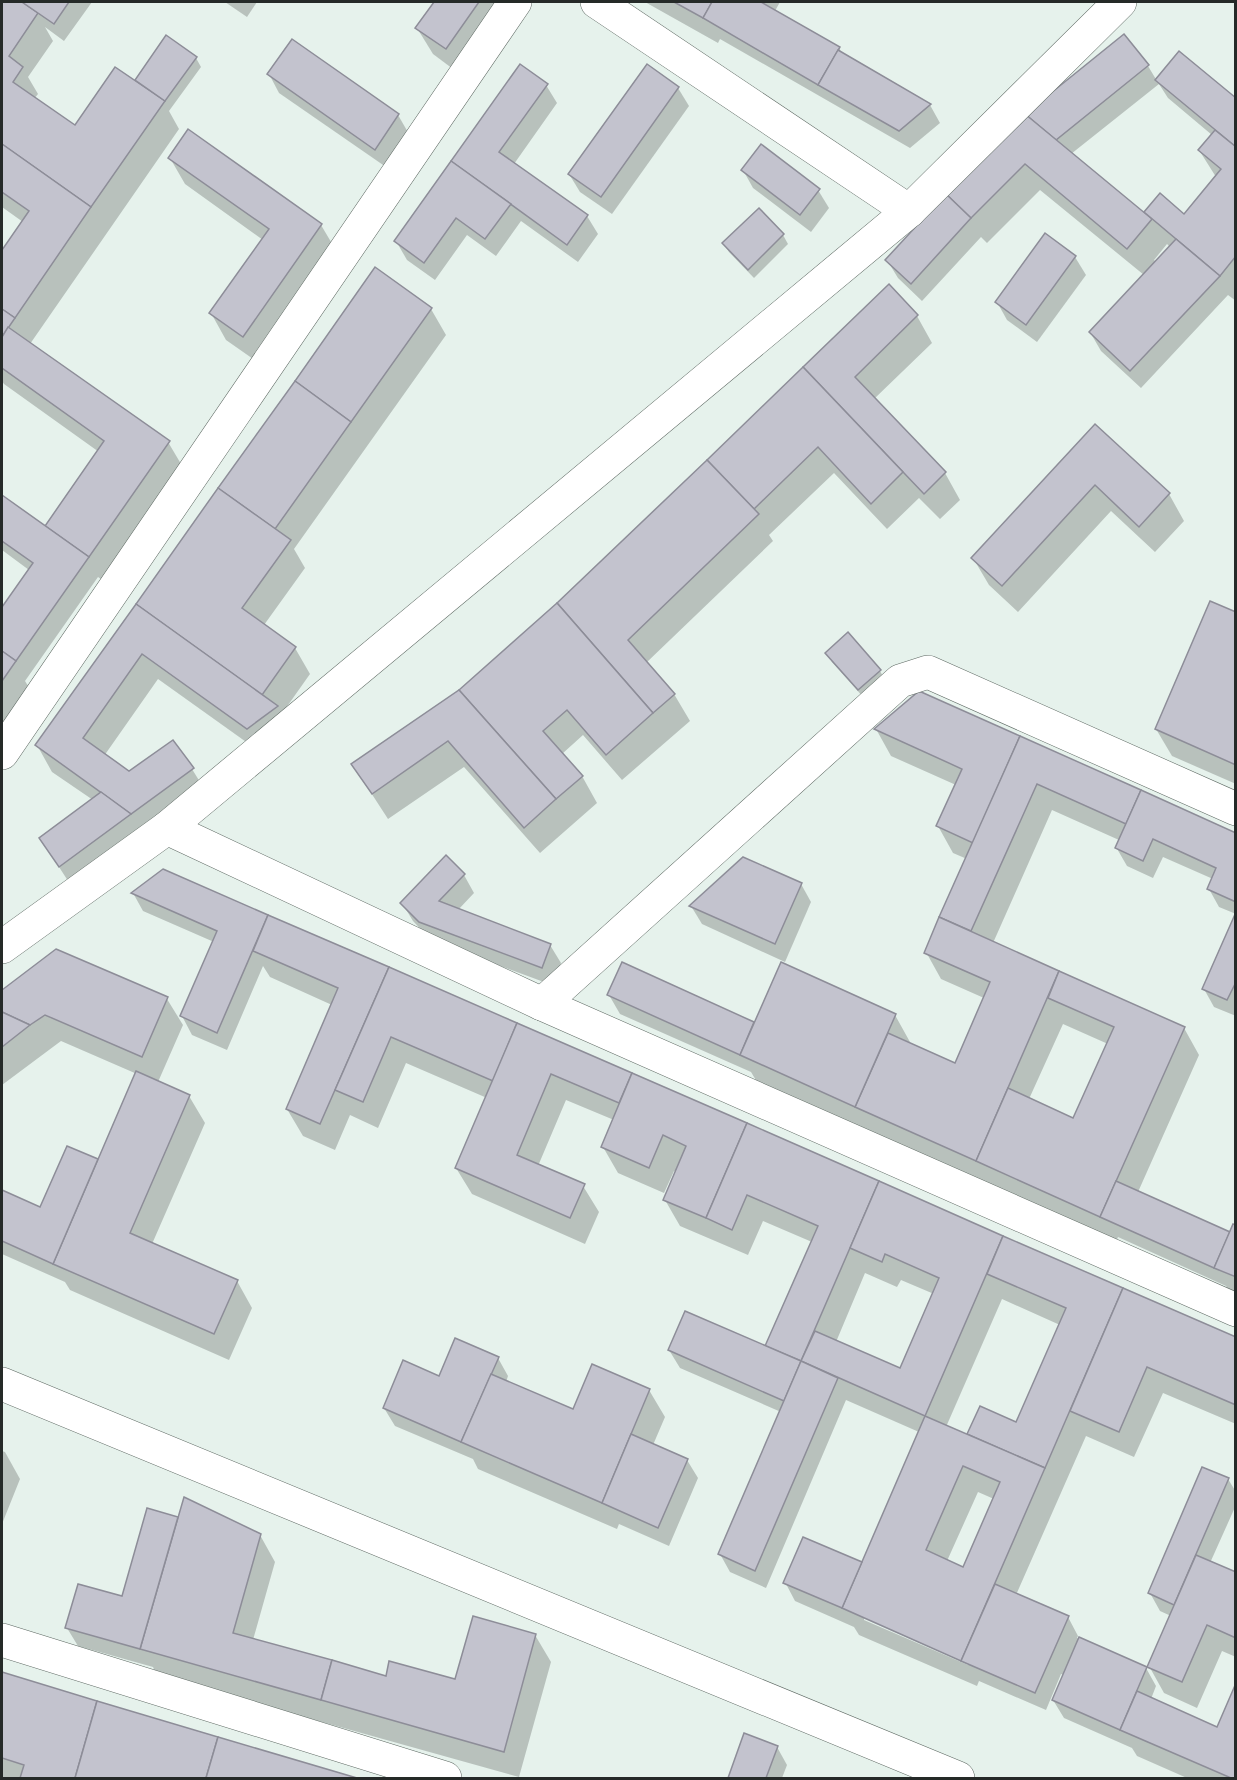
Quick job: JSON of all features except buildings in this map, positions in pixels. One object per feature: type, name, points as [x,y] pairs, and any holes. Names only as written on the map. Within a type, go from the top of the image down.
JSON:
[{"type":"street","points":[[2,753],[514,2]]},
{"type":"street","points":[[597,2],[909,211]]},
{"type":"street","points":[[2,947],[167,828],[909,211],[1120,2]]},
{"type":"street","points":[[542,1004],[900,681],[928,672],[1236,809]]},
{"type":"street","points":[[167,828],[542,1004],[1236,1310]]},
{"type":"street","points":[[2,1384],[958,1779]]},
{"type":"street","points":[[2,1640],[445,1779]]}]
